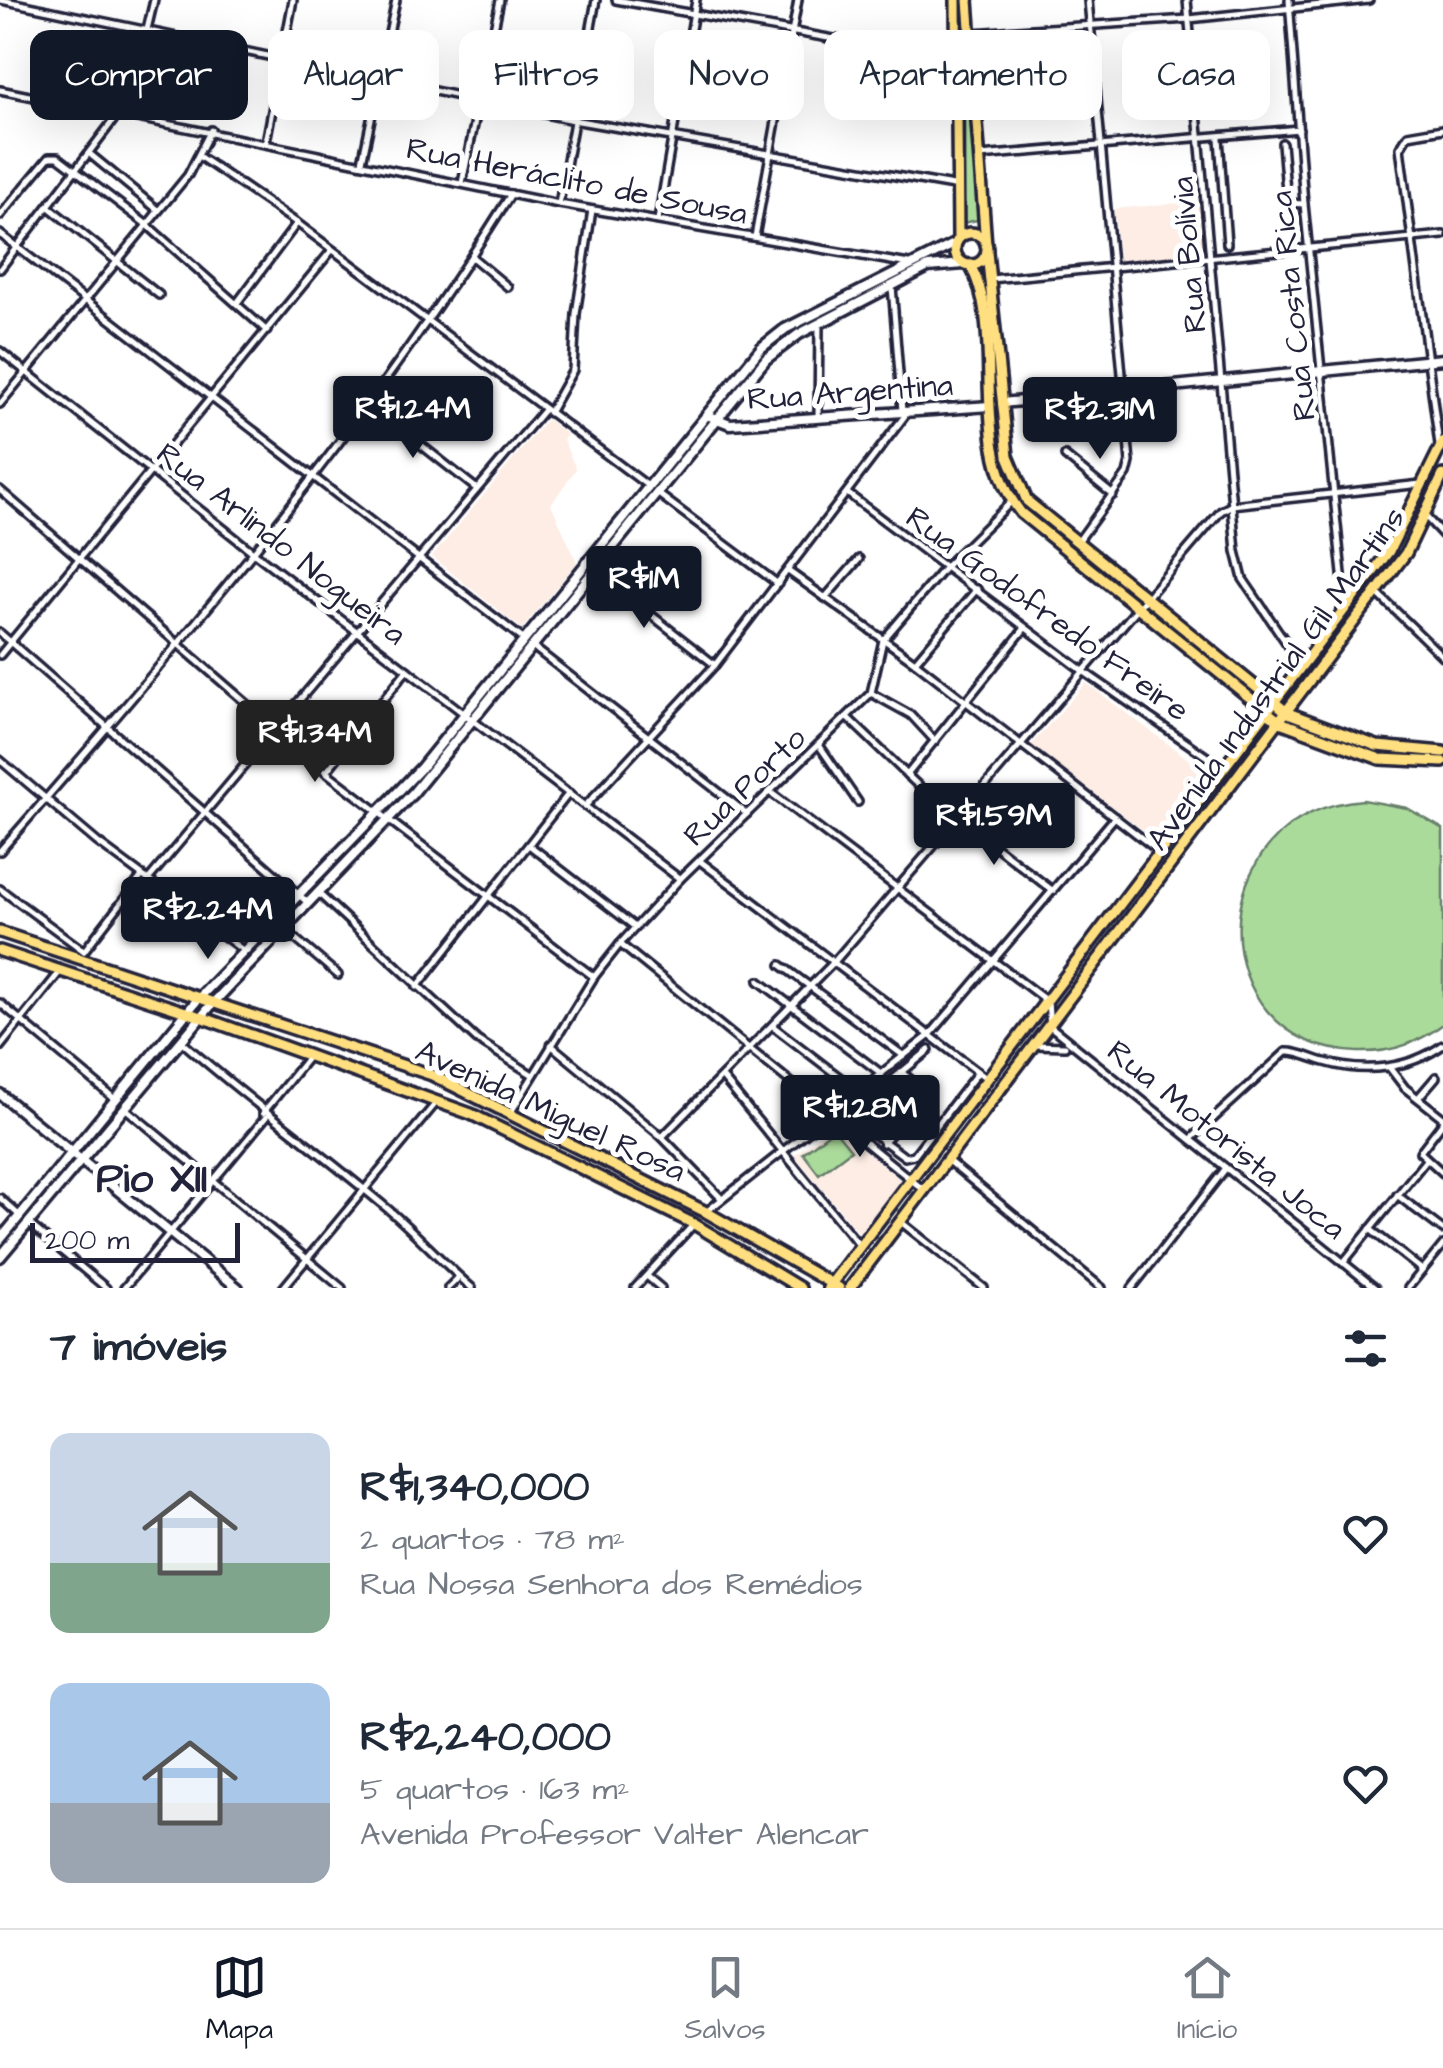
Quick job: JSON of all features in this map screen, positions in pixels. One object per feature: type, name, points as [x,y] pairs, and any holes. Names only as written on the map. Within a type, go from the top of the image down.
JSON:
[{"type":"main road","points":[[956,0],[958,30]]},
{"type":"main road","points":[[968,0],[970,30]]},
{"type":"main road","points":[[959,120],[955,252],[967,264],[982,299],[996,459],[1012,500],[1038,528],[1074,547]]},
{"type":"main road","points":[[977,120],[1002,403],[1008,456],[1018,488],[1074,547],[1288,713],[1377,746],[1443,752]]},
{"type":"main road","points":[[0,1240],[82,1160],[212,1003],[387,820],[472,720],[648,486],[697,434],[773,338],[972,233],[986,248]]},
{"type":"main road","points":[[711,417],[766,359],[820,322],[928,267],[982,260],[986,248]]},
{"type":"main road","name":"Rua Argentina","points":[[1002,403],[1443,358]]},
{"type":"main road","name":"Rua Argentina","points":[[711,417],[730,424],[990,406]]},
{"type":"main road","points":[[0,1257],[72,1153],[198,999],[378,813],[594,570],[657,492],[697,434]]},
{"type":"main road","name":"Avenida Industrial Gil Martins","points":[[833,1286],[1394,544],[1441,446]]},
{"type":"main road","name":"Avenida Industrial Gil Martins","points":[[850,1288],[1406,553],[1443,476]]},
{"type":"main road","points":[[1142,602],[1280,722],[1380,758],[1443,762]]},
{"type":"main road","name":"Avenida Miguel Rosa","points":[[0,932],[82,955],[198,999],[432,1076],[706,1212],[833,1286]]},
{"type":"main road","name":"Avenida Miguel Rosa","points":[[0,951],[438,1101],[694,1224],[800,1288]]},
{"type":"main road","points":[[0,1094],[238,1288]]},
{"type":"street","points":[[1,0],[143,30]]},
{"type":"street","points":[[148,30],[154,0]]},
{"type":"street","points":[[288,30],[294,0]]},
{"type":"street","points":[[390,30],[396,0]]},
{"type":"street","points":[[493,30],[500,0]]},
{"type":"street","points":[[590,30],[596,0]]},
{"type":"street","points":[[616,0],[782,30]]},
{"type":"street","points":[[658,220],[696,0]]},
{"type":"street","points":[[793,30],[798,0]]},
{"type":"street","points":[[1074,547],[1130,464],[1088,0]]},
{"type":"street","name":"Rua Bolívia","points":[[1188,0],[1232,504],[1243,579],[1302,666]]},
{"type":"street","points":[[1030,30],[1189,19],[1289,4],[1369,0]]},
{"type":"street","name":"Rua Costa Rica","points":[[1289,4],[1304,204],[1346,606]]},
{"type":"street","name":"Rua Heráclito de Sousa","points":[[0,90],[30,96]]},
{"type":"street","points":[[0,269],[118,120]]},
{"type":"street","name":"Rua Heráclito de Sousa","points":[[159,120],[559,204],[912,264]]},
{"type":"street","points":[[266,142],[270,120]]},
{"type":"street","points":[[362,162],[372,120]]},
{"type":"street","points":[[462,183],[474,120]]},
{"type":"street","points":[[559,204],[573,120],[958,187]]},
{"type":"street","points":[[754,237],[777,120]]},
{"type":"street","points":[[980,156],[1299,129]]},
{"type":"street","points":[[1441,446],[1400,148],[1408,135],[1443,129]]},
{"type":"street","points":[[0,404],[118,264],[200,157],[211,130]]},
{"type":"street","points":[[1219,138],[1227,244]]},
{"type":"street","points":[[1282,143],[1286,203],[1304,204]]},
{"type":"street","points":[[91,155],[158,210]]},
{"type":"street","points":[[0,216],[49,158],[58,157],[146,224],[267,331]]},
{"type":"street","points":[[200,157],[297,223],[778,584]]},
{"type":"street","points":[[0,852],[176,645],[370,404],[430,323],[511,194]]},
{"type":"street","points":[[50,206],[159,295]]},
{"type":"street","points":[[0,889],[82,955],[106,916],[205,812],[571,378],[592,210]]},
{"type":"street","points":[[237,303],[297,223]]},
{"type":"street","points":[[0,234],[747,814]]},
{"type":"street","points":[[991,279],[1443,236]]},
{"type":"street","points":[[0,655],[332,250]]},
{"type":"street","points":[[472,257],[508,287]]},
{"type":"street","points":[[586,805],[715,665],[906,411],[892,286]]},
{"type":"street","points":[[818,418],[820,322]]},
{"type":"street","name":"Rua Arlindo Nogueira","points":[[0,351],[252,552],[680,878]]},
{"type":"street","points":[[370,404],[478,490]]},
{"type":"street","points":[[1065,456],[1112,494]]},
{"type":"street","points":[[662,1138],[834,962],[1204,530],[1232,504],[1421,484]]},
{"type":"street","points":[[0,490],[326,772],[594,977]]},
{"type":"street","name":"Rua Godofredo Freire","points":[[847,493],[1083,671],[1222,768]]},
{"type":"street","name":"Rua Porto","points":[[511,1112],[594,977],[620,944],[680,878],[871,693],[884,640],[946,566],[1012,500]]},
{"type":"street","points":[[1425,516],[1443,535]]},
{"type":"street","points":[[825,598],[858,559]]},
{"type":"street","points":[[594,570],[715,665]]},
{"type":"street","points":[[788,571],[915,662],[1161,853]]},
{"type":"street","points":[[915,662],[977,589]]},
{"type":"street","points":[[1376,592],[1443,657]]},
{"type":"street","points":[[907,775],[1025,628]]},
{"type":"street","points":[[0,634],[307,902]]},
{"type":"street","points":[[326,772],[407,670]]},
{"type":"street","points":[[871,693],[910,715],[934,741]]},
{"type":"street","points":[[848,718],[956,819],[1052,891]]},
{"type":"street","points":[[819,744],[858,802]]},
{"type":"street","points":[[0,760],[145,878],[244,951]]},
{"type":"street","points":[[770,792],[1048,1002],[1050,1026]]},
{"type":"street","points":[[417,987],[569,793]]},
{"type":"street","points":[[706,1212],[930,1034],[1115,817]]},
{"type":"street","points":[[529,845],[636,927]]},
{"type":"street","points":[[699,860],[988,1080]]},
{"type":"street","points":[[317,892],[489,1049],[534,1075]]},
{"type":"street","points":[[283,928],[338,975]]},
{"type":"street","points":[[620,944],[925,1191]]},
{"type":"street","points":[[781,966],[904,1056]]},
{"type":"street","points":[[0,1047],[61,971]]},
{"type":"street","points":[[759,982],[882,1074]]},
{"type":"street","points":[[0,1003],[116,1100]]},
{"type":"street","points":[[773,1026],[859,1092]]},
{"type":"street","name":"Rua Motorista Joca","points":[[1050,1026],[1374,1288]]},
{"type":"street","points":[[181,1041],[364,1192],[472,1288]]},
{"type":"street","points":[[552,1045],[662,1138],[721,1198]]},
{"type":"street","name":"Rua Motorista Joca","points":[[1035,1045],[1065,1046]]},
{"type":"street","points":[[1191,1139],[1286,1052],[1346,1067],[1389,1068],[1443,1045]]},
{"type":"street","points":[[929,1050],[852,1113],[883,1143],[905,1156],[914,1155],[978,1072]]},
{"type":"street","points":[[124,1288],[215,1179],[310,1055]]},
{"type":"street","points":[[1389,1068],[1443,1120],[1422,1148],[1426,1160],[1443,1173]]},
{"type":"street","points":[[883,1143],[923,1092],[901,1072]]},
{"type":"street","points":[[1418,1098],[1436,1077]]},
{"type":"street","points":[[722,1078],[860,1246]]},
{"type":"street","points":[[283,1288],[438,1101]]},
{"type":"street","points":[[125,1108],[342,1288]]},
{"type":"street","points":[[948,1160],[1102,1288]]},
{"type":"street","points":[[1344,1263],[1426,1160]]},
{"type":"street","points":[[1132,1288],[1226,1168]]},
{"type":"street","points":[[1397,1195],[1443,1230]]},
{"type":"street","points":[[0,1198],[106,1288]]},
{"type":"street","points":[[901,1222],[984,1288]]},
{"type":"street","points":[[635,1288],[694,1224]]},
{"type":"street","points":[[1370,1229],[1422,1270]]},
{"type":"street","points":[[1408,1288],[1443,1245]]},
{"type":"street","points":[[647,1276],[661,1288]]},
{"type":"street","points":[[448,1288],[459,1277]]},
{"type":"shaded area","points":[[1201,201],[1206,254],[1119,263],[1114,209]]},
{"type":"shaded area","points":[[547,419],[567,435],[563,440],[576,469],[551,504],[577,562],[522,629],[432,557]]},
{"type":"shaded area","points":[[1086,683],[1211,776],[1160,843],[1031,745]]},
{"type":"shaded area","points":[[833,1125],[901,1180],[859,1233],[794,1155]]},
{"type":"green space","points":[[964,120],[974,120],[982,219],[963,223]]},
{"type":"green space","points":[[1363,800],[1407,808],[1443,829],[1443,1024],[1403,1046],[1358,1052],[1306,1040],[1268,1012],[1246,973],[1239,929],[1247,884],[1270,844],[1309,814]]},
{"type":"green space","points":[[834,1129],[851,1150],[819,1174],[803,1153]]},
{"type":"district","name":"Pio XII","points":[[152,1177]]}]
